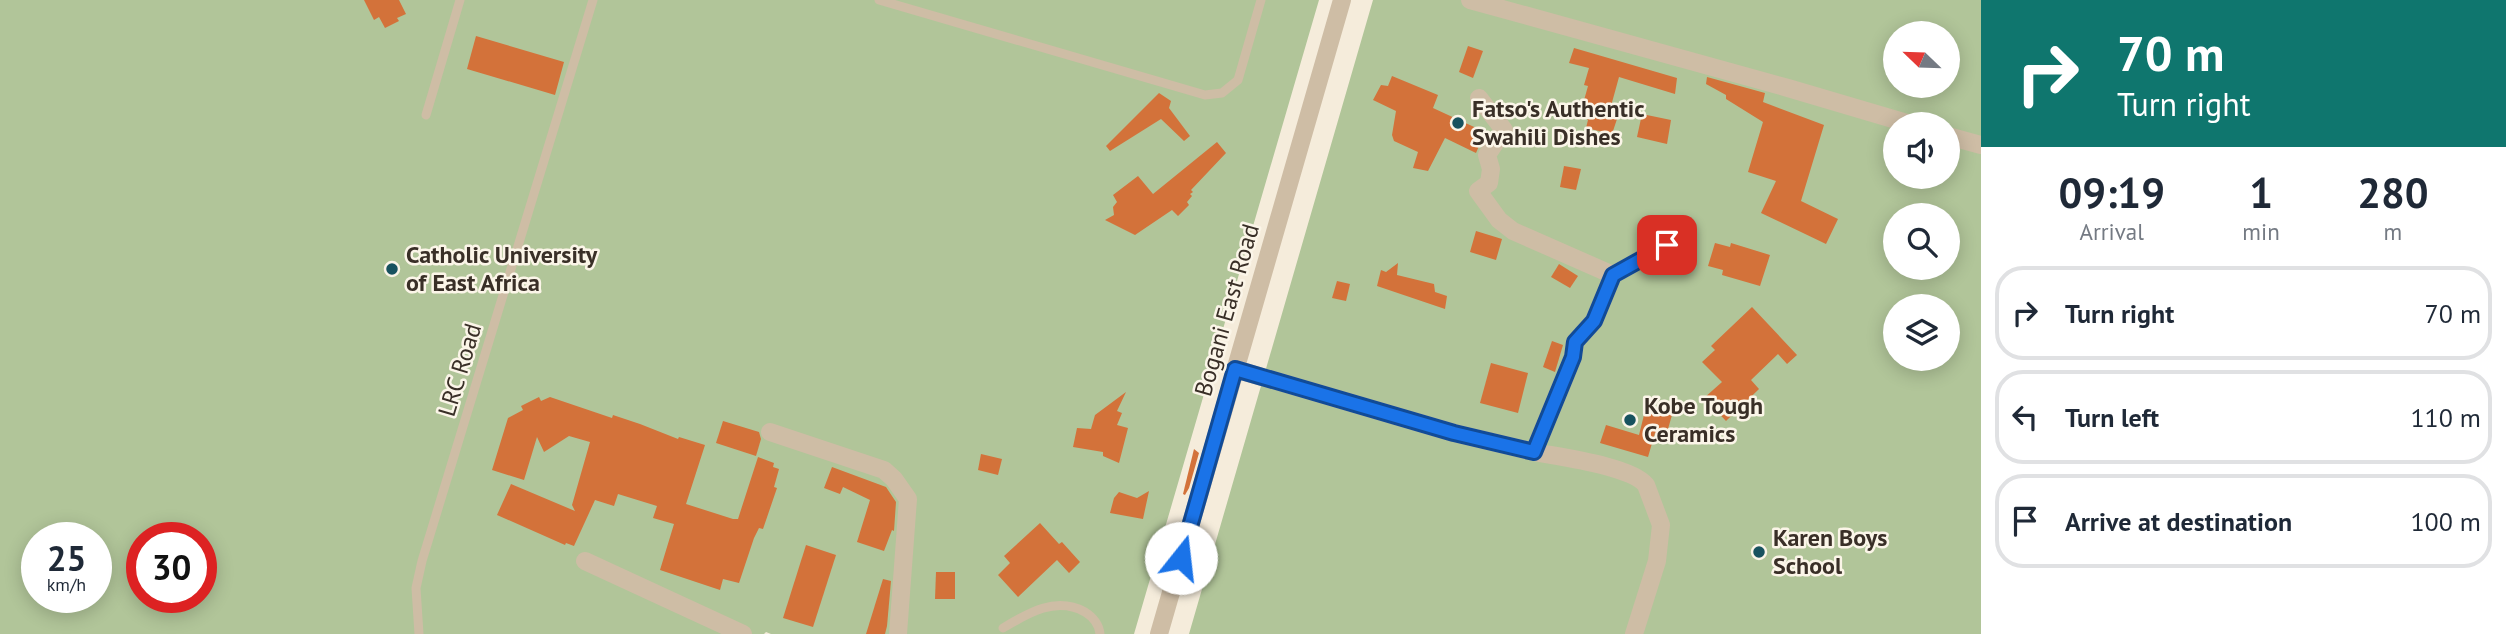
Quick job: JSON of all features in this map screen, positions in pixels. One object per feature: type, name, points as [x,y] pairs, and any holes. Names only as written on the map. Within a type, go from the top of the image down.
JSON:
[{"type":"street","name":"Bogani East Road","points":[[1159,634],[1342,0]]},
{"type":"street","points":[[1471,0],[1883,116]]},
{"type":"street","points":[[1479,98],[1504,130],[1487,155],[1491,169],[1489,183],[1478,191],[1499,220],[1513,232],[1613,275]]},
{"type":"street","points":[[1960,139],[1981,145]]},
{"type":"street","points":[[1534,452],[1573,357],[1575,342],[1594,321],[1613,275],[1667,245]]},
{"type":"street","points":[[1235,369],[1454,433],[1625,471],[1643,481],[1661,525],[1657,561],[1634,634]]},
{"type":"street","points":[[770,432],[884,470],[902,489],[908,499],[898,634]]},
{"type":"street","points":[[585,561],[743,634]]},
{"type":"lane","points":[[426,115],[460,0]]},
{"type":"lane","name":"LRC Road","points":[[419,634],[416,588],[422,561],[593,0]]},
{"type":"lane","points":[[879,0],[1205,95],[1222,93],[1238,80],[1261,0]]},
{"type":"lane","points":[[1003,628],[1024,615],[1054,604],[1074,606],[1090,615],[1099,627],[1100,634]]},
{"type":"green space","points":[[0,0],[1319,0],[1134,634],[0,634]]},
{"type":"green space","points":[[1373,0],[1981,0],[1981,634],[1189,634]]},
{"type":"building","points":[[364,0],[399,0],[406,14],[385,28],[379,17],[374,20]]},
{"type":"building","points":[[476,36],[564,62],[555,95],[467,69]]},
{"type":"building","points":[[1468,46],[1483,51],[1473,78],[1459,72]]},
{"type":"building","points":[[1574,48],[1677,78],[1675,94],[1619,77],[1608,117],[1617,119],[1612,134],[1586,128],[1588,120],[1581,111],[1588,86],[1584,85],[1589,68],[1569,63]]},
{"type":"building","points":[[1392,76],[1438,95],[1433,108],[1485,132],[1476,153],[1445,138],[1428,171],[1413,168],[1418,152],[1394,141],[1392,135],[1396,111],[1373,100],[1381,85],[1388,86]]},
{"type":"building","points":[[1707,77],[1765,93],[1763,102],[1824,125],[1801,201],[1838,219],[1826,244],[1761,213],[1776,181],[1748,172],[1763,122],[1706,84]]},
{"type":"building","points":[[1159,93],[1171,101],[1169,108],[1190,136],[1184,141],[1161,119],[1110,151],[1106,146]]},
{"type":"building","points":[[1642,114],[1671,120],[1667,144],[1637,137]]},
{"type":"building","points":[[1217,142],[1226,153],[1191,190],[1192,196],[1187,202],[1189,205],[1178,216],[1172,210],[1135,235],[1105,220],[1114,215],[1113,207],[1117,202],[1113,195],[1138,176],[1153,194]]},
{"type":"building","points":[[1564,166],[1581,169],[1576,190],[1560,187]]},
{"type":"building","points":[[1476,231],[1502,239],[1496,260],[1470,252]]},
{"type":"building","points":[[1715,243],[1730,247],[1731,243],[1770,255],[1760,286],[1722,275],[1723,270],[1708,266]]},
{"type":"building","points":[[1398,263],[1397,275],[1434,284],[1435,292],[1447,296],[1445,309],[1377,286],[1381,270],[1386,272]]},
{"type":"building","points":[[1559,264],[1578,276],[1570,288],[1551,277]]},
{"type":"building","points":[[1337,281],[1350,284],[1346,301],[1332,298]]},
{"type":"building","points":[[1752,307],[1797,355],[1787,364],[1778,354],[1751,380],[1759,389],[1726,421],[1704,398],[1722,382],[1702,362],[1715,350],[1711,346]]},
{"type":"building","points":[[1552,341],[1563,345],[1555,372],[1543,367]]},
{"type":"building","points":[[1491,363],[1528,373],[1518,413],[1480,403]]},
{"type":"building","points":[[1126,392],[1117,411],[1122,413],[1117,425],[1128,428],[1119,463],[1103,456],[1103,452],[1073,447],[1077,428],[1091,429],[1095,415]]},
{"type":"building","points":[[539,397],[541,401],[550,397],[612,418],[613,415],[678,439],[679,437],[705,445],[686,504],[733,519],[738,519],[758,457],[774,463],[773,467],[779,469],[774,487],[777,488],[763,529],[759,528],[754,538],[739,583],[723,579],[720,590],[660,570],[674,524],[653,518],[657,506],[618,494],[614,506],[595,500],[574,546],[565,545],[497,515],[511,484],[575,511],[572,505],[590,442],[569,436],[544,452],[537,437],[524,480],[492,470],[508,418],[523,410],[521,406]]},
{"type":"building","points":[[1646,407],[1672,415],[1666,436],[1655,433],[1648,457],[1600,443],[1606,425],[1639,435]]},
{"type":"building","points":[[723,421],[759,432],[761,439],[756,456],[716,443]]},
{"type":"building","points":[[1194,449],[1199,453],[1185,495],[1183,494]]},
{"type":"building","points":[[981,454],[1002,459],[998,475],[978,470]]},
{"type":"building","points":[[832,467],[886,487],[896,502],[894,531],[892,530],[884,551],[857,542],[870,500],[843,487],[840,494],[824,488]]},
{"type":"building","points":[[1149,491],[1143,519],[1110,513],[1114,498],[1119,492],[1137,498]]},
{"type":"building","points":[[1040,523],[1080,562],[1069,573],[1057,560],[1018,597],[998,575],[1010,563],[1004,556]]},
{"type":"building","points":[[806,545],[836,555],[813,627],[783,618]]},
{"type":"building","points":[[936,572],[955,572],[955,599],[935,599]]},
{"type":"building","points":[[883,579],[891,581],[885,634],[866,634]]},
{"type":"place","name":"Fatso's Authentic Swahili Dishes","points":[[1458,123]]},
{"type":"place","name":"Catholic University of East Africa","points":[[392,269]]},
{"type":"place","name":"Kobe Tough Ceramics","points":[[1630,420]]},
{"type":"place","name":"Karen Boys School","points":[[1759,552]]},
{"type":"route","points":[[1181,558],[1235,369],[1454,433],[1534,452],[1573,357],[1575,342],[1594,321],[1613,275],[1667,245]]}]
